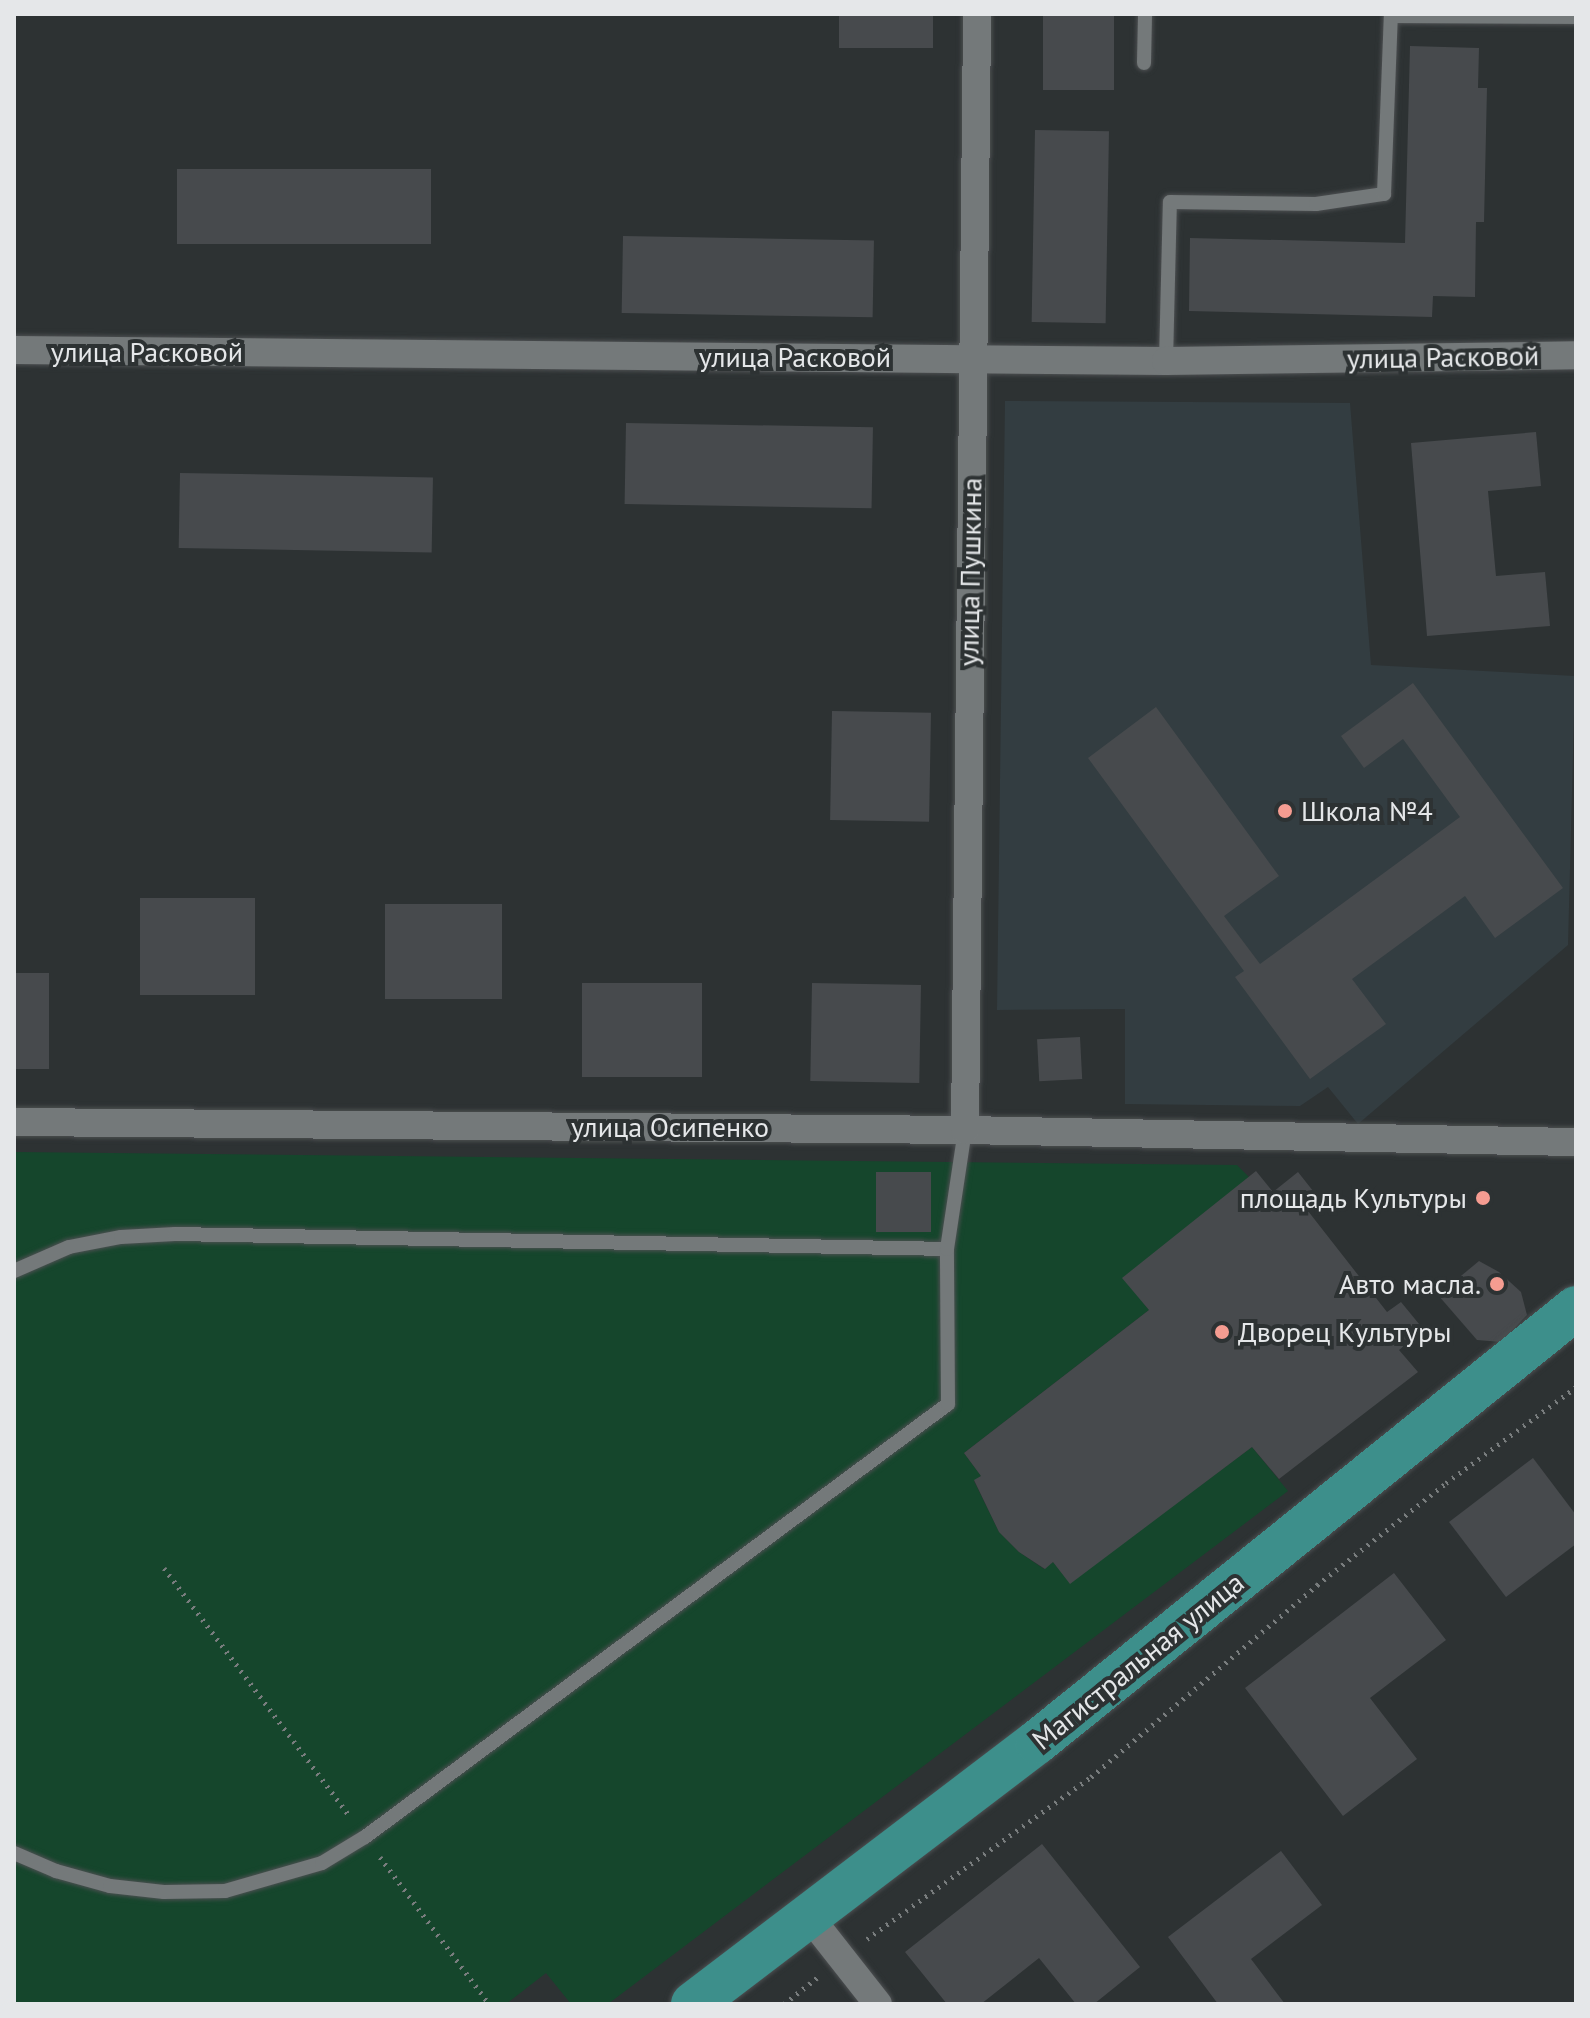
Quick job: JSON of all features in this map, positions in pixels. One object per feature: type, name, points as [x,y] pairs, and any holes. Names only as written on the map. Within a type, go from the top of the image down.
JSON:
[{"type":"main road","name":"Магистральная улица","points":[[693,2004],[1037,1742],[1576,1308]]},
{"type":"street","name":"улица Пушкина","points":[[965,1130],[977,14]]},
{"type":"street","name":"улица Расковой","points":[[14,350],[1166,361],[1576,355]]},
{"type":"street","name":"улица Осипенко","points":[[14,1122],[965,1130],[1576,1142]]},
{"type":"street","points":[[808,1915],[878,2004]]},
{"type":"lane","points":[[1144,63],[1145,14]]},
{"type":"lane","points":[[1166,361],[1170,202],[1316,204],[1384,194],[1391,15],[1576,17]]},
{"type":"lane","points":[[14,1853],[56,1871],[110,1886],[164,1892],[225,1891],[322,1863],[365,1837],[948,1404],[947,1249],[965,1130]]},
{"type":"lane","points":[[14,1271],[69,1247],[121,1237],[175,1234],[947,1249]]},
{"type":"path","points":[[784,2004],[842,1958],[1091,1777],[1317,1585],[1446,1483],[1576,1387]]},
{"type":"path","points":[[164,1568],[489,2004]]},
{"type":"shaded area","name":"Школа №4","points":[[1005,401],[1350,403],[1371,665],[1575,676],[1568,945],[1358,1124],[1328,1087],[1300,1106],[1125,1104],[1125,1009],[997,1010]]},
{"type":"green space","points":[[14,1152],[1237,1165],[1249,1177],[1123,1278],[1149,1310],[964,1453],[981,1476],[974,1481],[999,1532],[1019,1552],[1044,1569],[1053,1562],[1070,1583],[1252,1447],[1288,1491],[608,2004],[571,2004],[546,1973],[506,2004],[14,2004]]},
{"type":"building","points":[[839,14],[933,14],[933,48],[839,48]]},
{"type":"building","points":[[1043,14],[1114,14],[1114,90],[1043,90]]},
{"type":"building","points":[[1410,46],[1479,48],[1478,88],[1487,88],[1484,222],[1476,222],[1475,297],[1433,296],[1432,317],[1189,311],[1190,238],[1405,243]]},
{"type":"building","points":[[1035,130],[1109,131],[1106,323],[1032,322]]},
{"type":"building","points":[[177,169],[431,169],[431,244],[177,244]]},
{"type":"building","points":[[623,236],[874,240],[873,317],[622,313]]},
{"type":"building","points":[[626,423],[873,427],[872,508],[625,504]]},
{"type":"building","points":[[1536,432],[1541,486],[1488,491],[1496,576],[1545,572],[1550,626],[1427,636],[1411,443]]},
{"type":"building","points":[[180,473],[433,477],[432,552],[179,548]]},
{"type":"building","points":[[1413,683],[1563,888],[1495,938],[1465,896],[1352,979],[1386,1024],[1310,1079],[1235,977],[1244,971],[1088,758],[1156,707],[1279,876],[1224,916],[1260,964],[1460,817],[1403,739],[1364,768],[1341,736]]},
{"type":"building","points":[[832,711],[931,713],[929,822],[830,820]]},
{"type":"building","points":[[140,898],[255,898],[255,995],[140,995]]},
{"type":"building","points":[[385,904],[502,904],[502,999],[385,999]]},
{"type":"building","points":[[14,973],[49,973],[49,1069],[14,1069]]},
{"type":"building","points":[[582,983],[702,983],[702,1077],[582,1077]]},
{"type":"building","points":[[812,983],[921,985],[919,1083],[810,1081]]},
{"type":"building","points":[[1080,1037],[1082,1079],[1039,1081],[1037,1039]]},
{"type":"building","points":[[1256,1171],[1273,1192],[1298,1172],[1321,1201],[1308,1211],[1387,1312],[1401,1302],[1424,1330],[1399,1350],[1418,1372],[1279,1479],[1252,1447],[1070,1584],[1053,1562],[1045,1569],[1019,1552],[999,1532],[974,1480],[981,1476],[964,1453],[1149,1310],[1122,1278]]},
{"type":"building","points":[[876,1172],[931,1172],[931,1232],[876,1232]]},
{"type":"building","points":[[1479,1261],[1499,1272],[1521,1292],[1527,1315],[1501,1342],[1477,1340],[1438,1295]]},
{"type":"building","points":[[1533,1458],[1576,1515],[1576,1544],[1506,1597],[1449,1522]]},
{"type":"building","points":[[1394,1573],[1446,1640],[1370,1698],[1417,1759],[1343,1816],[1245,1688]]},
{"type":"building","points":[[1042,1844],[1140,1967],[1094,2004],[1076,2004],[1039,1958],[981,2004],[947,2004],[905,1952]]},
{"type":"building","points":[[1281,1851],[1322,1905],[1251,1959],[1285,2004],[1218,2004],[1168,1937]]},
{"type":"place","name":"Школа №4","points":[[1285,811]]},
{"type":"place","name":"площадь Культуры","points":[[1483,1198]]},
{"type":"place","name":"Авто масла.","points":[[1497,1284]]},
{"type":"place","name":"Дворец Культуры","points":[[1222,1332]]}]
